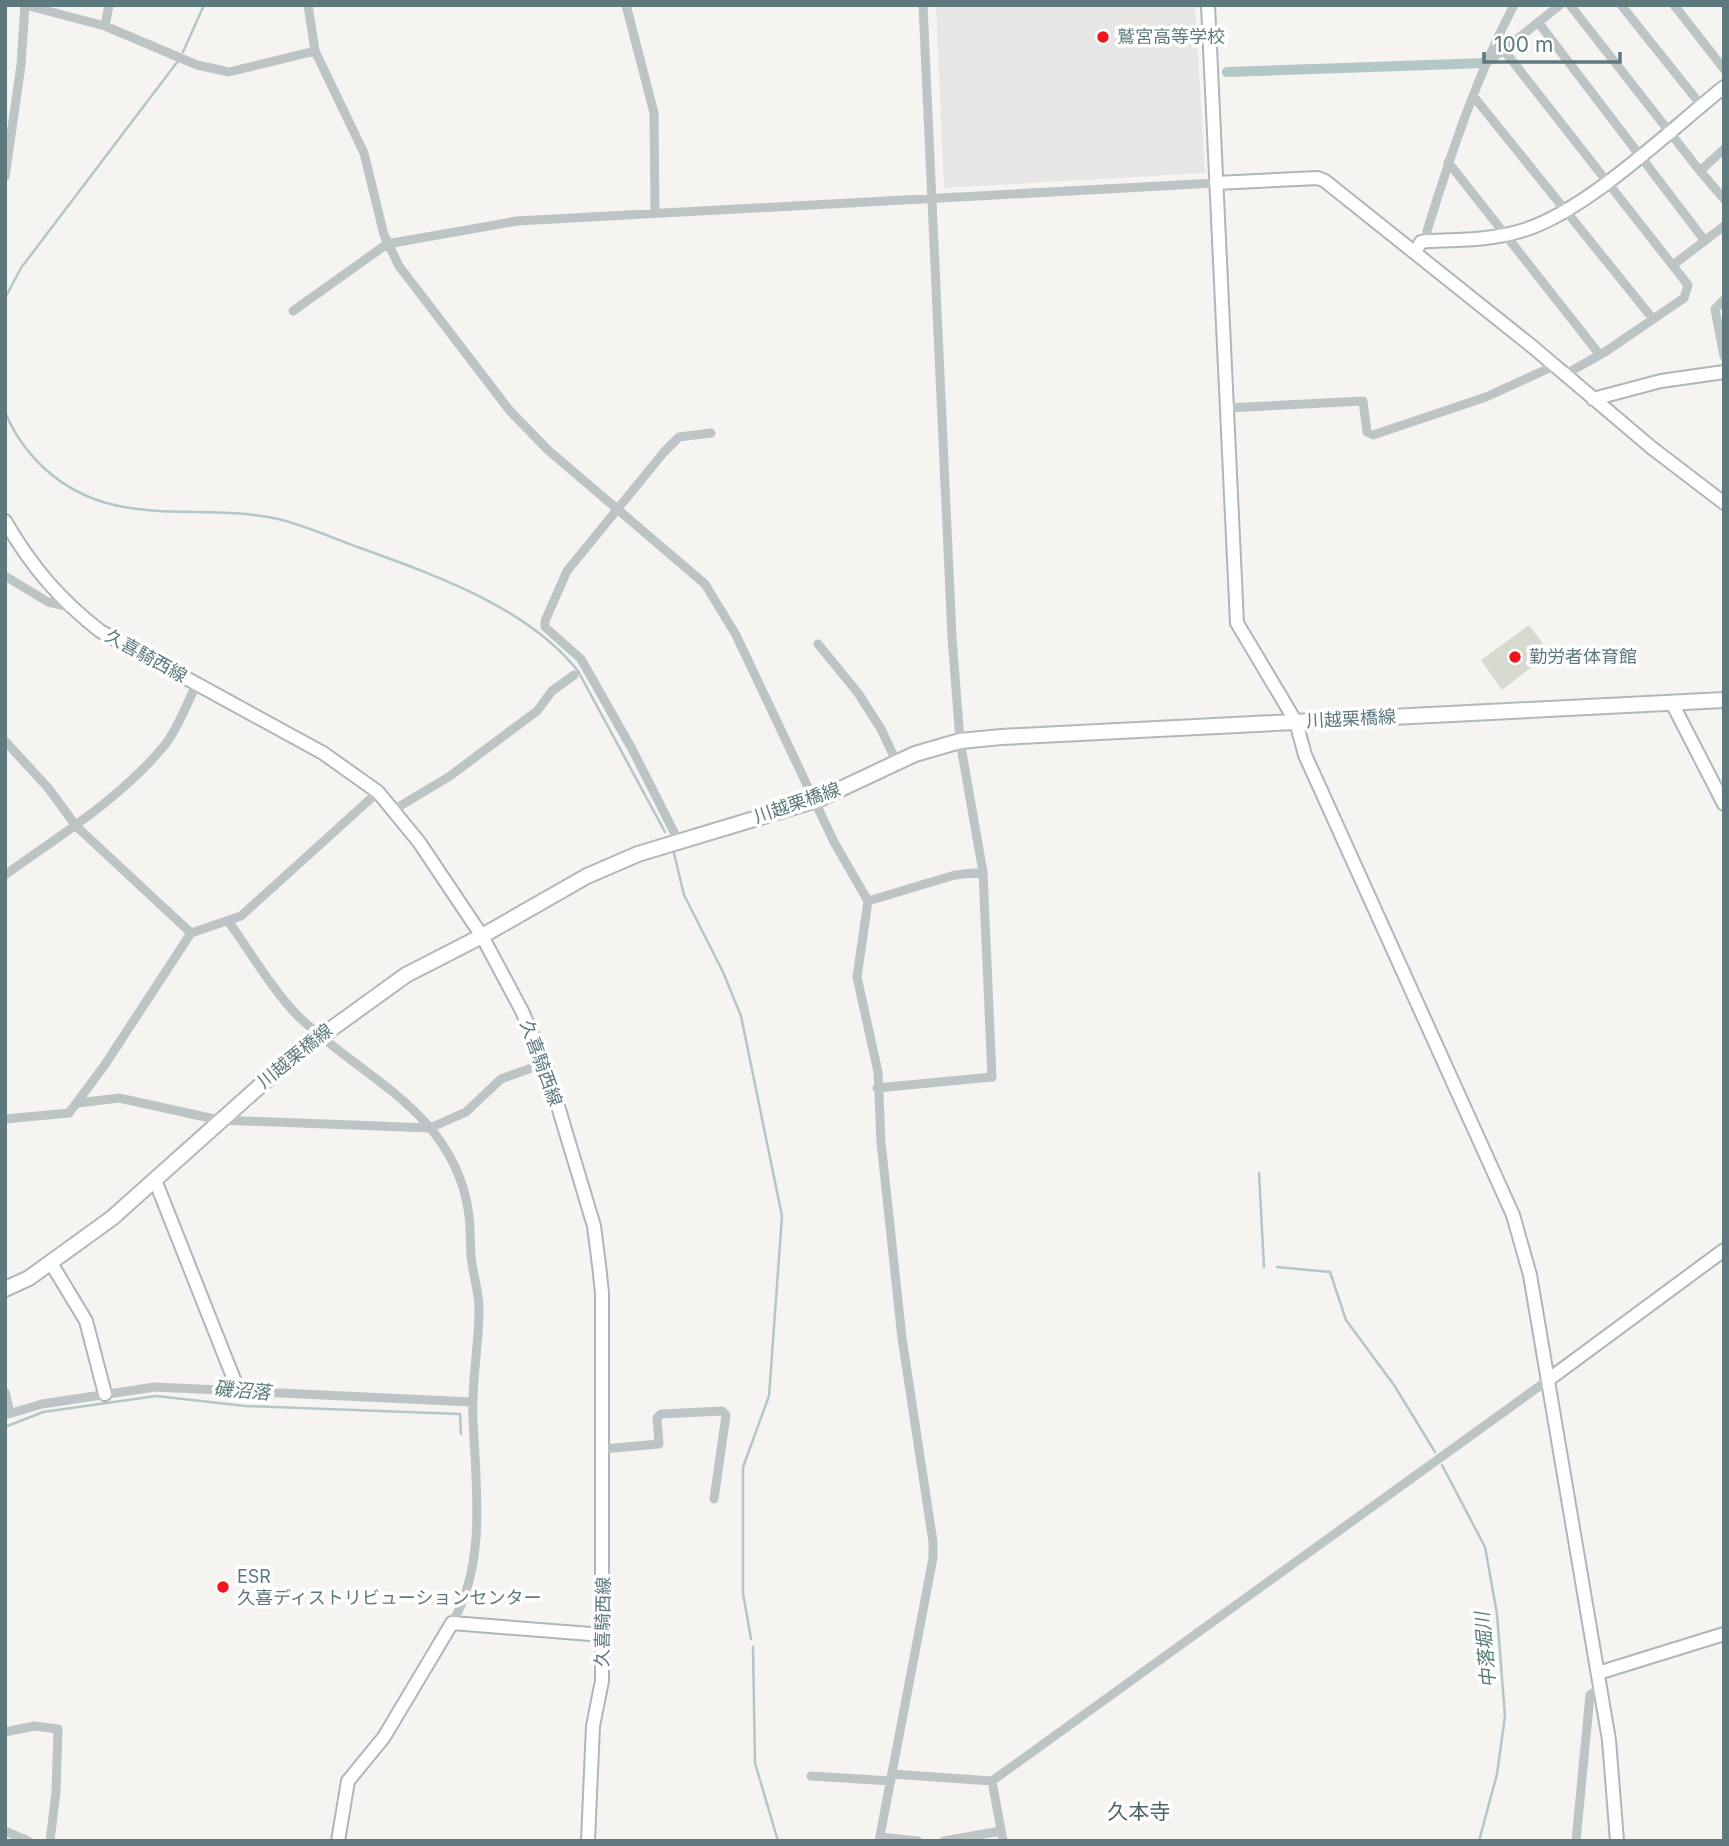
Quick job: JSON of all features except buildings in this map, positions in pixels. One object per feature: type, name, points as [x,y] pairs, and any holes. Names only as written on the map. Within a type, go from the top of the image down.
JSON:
[{"type":"main road","name":"川越栗橋線","points":[[5,1289],[51,1264],[112,1218],[219,1120],[319,1035],[406,975],[482,936],[587,876],[678,840],[817,800],[897,762],[960,741],[1724,700]]},
{"type":"street","points":[[5,177],[21,65],[25,5],[105,26],[197,65],[229,72],[315,51]]},
{"type":"street","points":[[105,26],[109,5]]},
{"type":"street","points":[[308,5],[315,51],[364,153],[387,244],[419,293],[510,411],[548,450],[705,584],[736,635],[817,800],[834,842],[868,901],[857,977],[878,1072],[877,1088],[906,1374],[933,1542],[929,1585],[880,1839],[918,1841]]},
{"type":"street","points":[[626,5],[654,113],[654,212]]},
{"type":"street","points":[[877,1088],[992,1077],[984,872],[960,741],[923,5]]},
{"type":"street","points":[[1208,5],[1237,623],[1296,722],[1305,755],[1513,1215],[1530,1275],[1598,1673],[1609,1740],[1617,1841]]},
{"type":"street","points":[[1428,241],[1427,231],[1448,162],[1486,63],[1514,5]]},
{"type":"street","points":[[1486,63],[1560,5]]},
{"type":"street","points":[[1570,5],[1724,199]]},
{"type":"street","points":[[1621,5],[1701,106]]},
{"type":"street","points":[[1674,5],[1724,69]]},
{"type":"street","points":[[1538,22],[1705,241]]},
{"type":"street","points":[[1226,408],[1363,401],[1367,432],[1373,435],[1600,355],[1684,298],[1688,285],[1503,49]]},
{"type":"street","points":[[1415,252],[1422,242],[1508,235],[1567,210],[1724,87]]},
{"type":"street","points":[[1474,97],[1653,319]]},
{"type":"street","points":[[1700,171],[1724,149]]},
{"type":"street","points":[[1448,162],[1600,355]]},
{"type":"street","points":[[293,311],[387,244],[540,218],[1321,179],[1724,503]]},
{"type":"street","points":[[1672,265],[1724,226]]},
{"type":"street","points":[[1724,300],[1715,309],[1724,356]]},
{"type":"street","points":[[1593,399],[1661,381],[1724,372]]},
{"type":"street","points":[[678,840],[632,749],[581,659],[545,627],[567,570],[678,437],[711,433]]},
{"type":"street","name":"久喜騎西線","points":[[5,522],[41,578],[70,607],[100,631],[323,753],[378,792],[395,809],[482,936],[508,981],[545,1063],[594,1226],[602,1293],[602,1681],[593,1727],[588,1841]]},
{"type":"street","points":[[5,576],[48,602],[70,607]]},
{"type":"street","points":[[818,644],[858,693],[881,729],[897,762]]},
{"type":"street","points":[[395,809],[450,776],[537,711],[552,691],[574,675]]},
{"type":"street","points":[[5,875],[76,826],[135,776],[165,744],[197,684]]},
{"type":"street","points":[[1672,703],[1724,804]]},
{"type":"street","points":[[5,741],[49,789],[76,826],[191,933]]},
{"type":"street","points":[[5,1119],[69,1113],[191,933],[241,916],[378,792]]},
{"type":"street","points":[[868,901],[955,875],[984,872]]},
{"type":"street","points":[[228,921],[294,1012],[319,1035],[386,1083],[430,1128],[455,1168],[468,1208],[471,1258],[479,1307],[472,1402],[477,1520],[466,1599],[384,1737],[348,1781],[338,1841]]},
{"type":"street","points":[[78,1103],[119,1098],[219,1120],[430,1128],[466,1112],[501,1080],[545,1063]]},
{"type":"street","points":[[155,1180],[239,1392]]},
{"type":"street","points":[[811,1776],[992,1780],[1724,1251]]},
{"type":"street","points":[[51,1264],[86,1321],[105,1394]]},
{"type":"street","points":[[5,1392],[7,1414],[42,1404],[155,1387],[472,1402]]},
{"type":"street","points":[[603,1450],[659,1444],[657,1418],[662,1414],[723,1411],[726,1415],[714,1499]]},
{"type":"street","points":[[452,1623],[603,1635]]},
{"type":"street","points":[[1598,1673],[1724,1634]]},
{"type":"street","points":[[1576,1841],[1590,1695],[1600,1688]]},
{"type":"street","points":[[5,1732],[34,1726],[58,1728],[56,1792],[50,1841]]},
{"type":"street","points":[[944,1841],[1002,1836],[992,1780]]},
{"type":"street","points":[[5,1831],[29,1841]]},
{"type":"shaded area","points":[[936,5],[1195,5],[1205,173],[944,188]]},
{"type":"shaded area","name":"勤労者体育館","points":[[1529,625],[1550,653],[1502,690],[1481,660]]},
{"type":"waterway","points":[[183,52],[204,5]]},
{"type":"waterway","points":[[5,298],[21,268],[178,61]]},
{"type":"waterway","points":[[1227,72],[1486,63]]},
{"type":"waterway","points":[[5,412],[12,428],[44,468],[71,488],[98,500],[127,508],[247,514],[278,519],[421,570],[507,611],[557,648],[578,671],[665,832]]},
{"type":"waterway","points":[[673,849],[684,895],[723,972],[741,1016],[782,1216],[769,1396],[743,1467],[743,1593],[751,1639]]},
{"type":"waterway","points":[[1259,1173],[1264,1267]]},
{"type":"waterway","name":"中落堀川","points":[[1277,1267],[1330,1272],[1346,1320],[1394,1385],[1435,1452]]},
{"type":"waterway","name":"磯沼落","points":[[5,1427],[43,1412],[156,1396],[245,1406],[460,1414],[461,1434]]},
{"type":"waterway","name":"中落堀川","points":[[1442,1465],[1485,1547],[1497,1614],[1505,1716],[1497,1774],[1479,1841]]},
{"type":"waterway","points":[[753,1647],[755,1763],[778,1841]]},
{"type":"place","name":"鷲宮高等学校","points":[[1103,37]]},
{"type":"place","name":"勤労者体育館","points":[[1515,657]]},
{"type":"place","name":"ESR 久喜ディストリビューションセンター","points":[[223,1587]]},
{"type":"district","name":"久本寺","points":[[1139,1812]]}]
